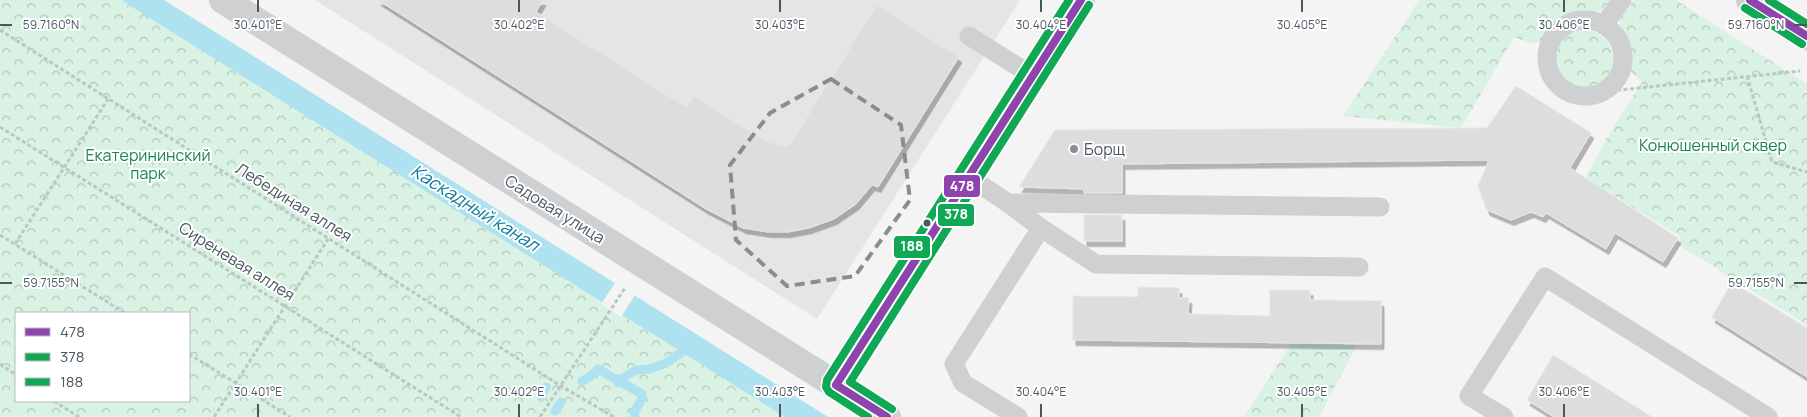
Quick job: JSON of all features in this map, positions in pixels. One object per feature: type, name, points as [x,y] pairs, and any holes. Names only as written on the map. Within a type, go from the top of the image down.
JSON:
[{"type":"main road","points":[[836,385],[1081,0]]},
{"type":"main road","name":"Садовая улица","points":[[836,385],[887,417]]},
{"type":"street","name":"Садовая улица","points":[[223,0],[836,385]]},
{"type":"street","points":[[1750,0],[1807,36]]},
{"type":"lane","points":[[1604,25],[1622,0]]},
{"type":"lane","points":[[1591,20],[1613,31],[1623,53],[1621,70],[1612,85],[1602,93],[1589,96],[1576,96],[1564,91],[1554,82],[1548,70],[1546,57],[1549,44],[1555,34],[1566,25],[1578,21],[1591,20]]},
{"type":"lane","points":[[969,36],[1033,76]]},
{"type":"lane","points":[[969,177],[1096,264],[1359,266]]},
{"type":"lane","points":[[1008,203],[1380,207]]},
{"type":"lane","points":[[1018,417],[963,383],[954,364],[1041,228]]},
{"type":"lane","points":[[1504,417],[1469,396],[1545,277],[1768,417]]},
{"type":"path","name":"Лебединая аллея","points":[[0,30],[561,386],[614,417]]},
{"type":"path","points":[[1612,85],[1620,90],[1800,71]]},
{"type":"path","points":[[1746,76],[1772,162],[1807,172]]},
{"type":"path","points":[[15,244],[108,99]]},
{"type":"path","name":"Сиреневая аллея","points":[[0,127],[461,417]]},
{"type":"path","points":[[0,235],[123,312]]},
{"type":"path","points":[[214,417],[328,239]]},
{"type":"path","points":[[540,417],[625,289]]},
{"type":"path","points":[[190,355],[290,417]]},
{"type":"path","points":[[0,364],[15,374]]},
{"type":"path","points":[[56,402],[79,417]]},
{"type":"highlighted area","points":[[831,79],[901,125],[910,200],[855,276],[787,286],[736,240],[730,165],[770,113]]},
{"type":"shaded area","points":[[315,0],[1020,0],[817,319]]},
{"type":"green space","name":"Екатерининский парк","points":[[0,0],[164,0],[828,417],[0,417]]},
{"type":"green space","points":[[1419,0],[1611,0],[1604,10],[1570,15],[1537,43],[1534,44],[1514,37],[1461,128],[1343,116]]},
{"type":"green space","name":"Конюшенный сквер","points":[[1634,0],[1676,0],[1807,84],[1807,325],[1677,244],[1681,237],[1585,178],[1611,131],[1642,82],[1629,70],[1631,61],[1630,48],[1619,19]]},
{"type":"green space","points":[[1584,30],[1600,35],[1608,43],[1613,59],[1608,75],[1600,83],[1584,88],[1568,83],[1560,75],[1555,59],[1560,43],[1568,35]]},
{"type":"green space","points":[[1291,344],[1357,345],[1319,417],[1244,417]]},
{"type":"water","name":"Каскадный канал","points":[[121,0],[164,0],[828,417],[785,417]]},
{"type":"pier","points":[[615,283],[635,295],[621,317],[601,304]]},
{"type":"building","points":[[378,0],[543,0],[536,12],[686,107],[694,96],[766,141],[788,147],[877,5],[959,57],[878,187],[872,185],[856,204],[834,219],[809,228],[788,232],[768,232],[743,228],[706,209]]},
{"type":"building","points":[[1516,86],[1591,133],[1570,168],[1678,238],[1663,262],[1615,233],[1606,249],[1546,213],[1543,217],[1531,212],[1511,220],[1487,210],[1478,186],[1489,160],[1122,164],[1122,193],[1084,193],[1084,189],[1019,187],[1055,130],[1487,128]]},
{"type":"building","points":[[1084,215],[1122,215],[1122,241],[1084,241]]},
{"type":"building","points":[[1732,282],[1807,328],[1807,377],[1712,317]]},
{"type":"building","points":[[1138,287],[1179,288],[1179,298],[1189,298],[1188,314],[1270,316],[1270,290],[1310,290],[1310,300],[1381,301],[1381,344],[1073,340],[1073,296],[1138,297]]},
{"type":"building","points":[[1553,355],[1652,417],[1554,417],[1527,400]]},
{"type":"waterway","points":[[618,383],[636,370],[650,369],[666,363],[691,346]]},
{"type":"waterway","points":[[582,381],[598,369],[642,394],[642,399],[634,412],[635,416]]},
{"type":"waterway","points":[[541,397],[546,387]]},
{"type":"waterway","points":[[555,411],[561,402]]},
{"type":"transit line","name":"188","points":[[868,417],[829,392],[826,387],[827,380],[1069,0]]},
{"type":"transit line","name":"478","points":[[887,417],[836,385],[1081,0]]},
{"type":"transit line","name":"478","points":[[1750,0],[1807,36]]},
{"type":"transit line","name":"188","points":[[1769,0],[1807,24]]},
{"type":"transit line","name":"378","points":[[892,409],[850,382],[1089,5]]},
{"type":"transit line","name":"378","points":[[1745,8],[1802,44]]},
{"type":"place","name":"Борщ","points":[[1074,149]]}]
